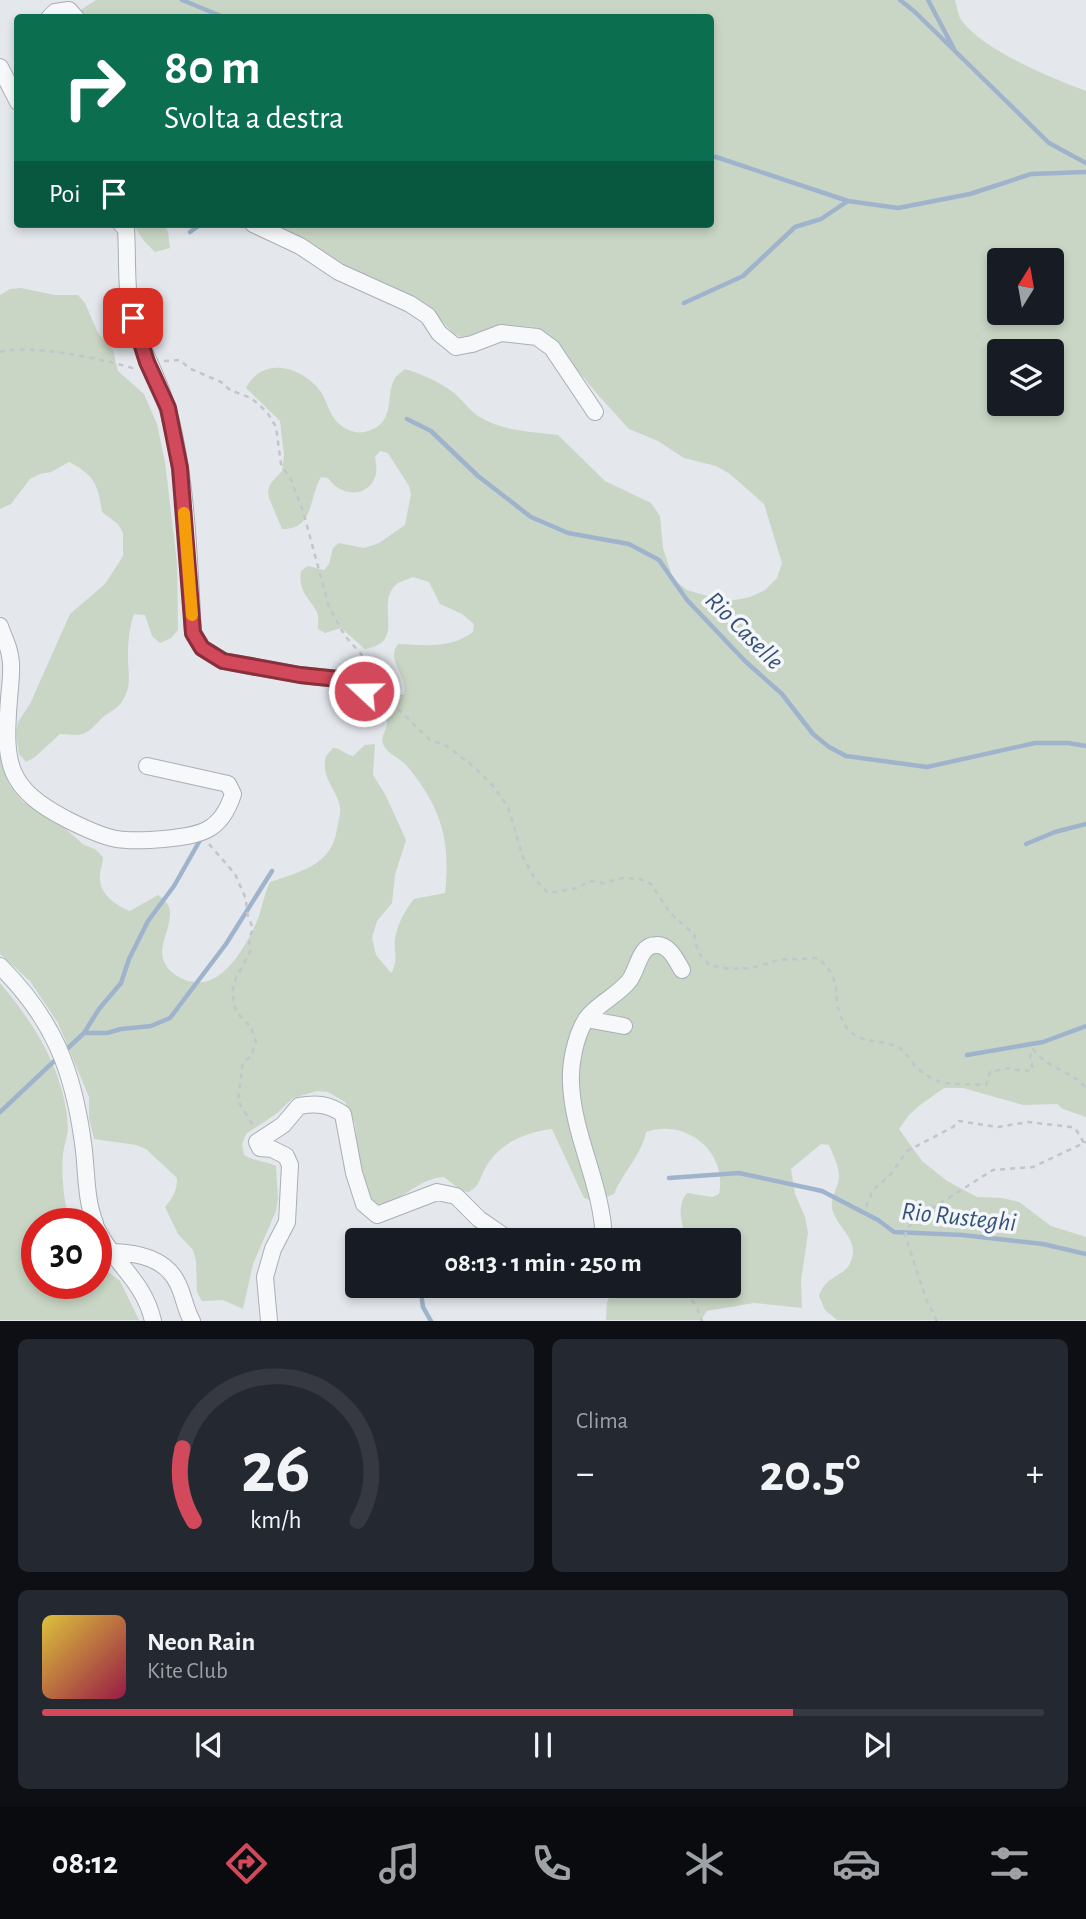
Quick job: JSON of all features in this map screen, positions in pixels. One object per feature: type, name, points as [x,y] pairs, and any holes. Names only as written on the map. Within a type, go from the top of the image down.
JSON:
[{"type":"street","points":[[53,14],[69,10],[72,14]]},
{"type":"street","points":[[0,67],[14,94]]},
{"type":"street","points":[[125,228],[128,287],[133,318],[150,368],[168,408],[180,468],[193,633],[202,648],[223,661],[338,679],[364,691],[371,703]]},
{"type":"street","points":[[262,228],[300,246],[339,272],[410,304],[428,316],[439,333],[456,347],[501,333],[537,337],[551,348],[595,412]]},
{"type":"street","points":[[0,626],[10,656],[7,756],[16,779],[33,800],[100,836],[129,842],[183,837],[211,830],[229,808],[233,794],[228,784],[146,766]]},
{"type":"street","points":[[603,1228],[590,1163],[581,1144],[570,1084],[575,1050],[586,1019],[631,979],[645,949],[654,944],[662,945],[682,970]]},
{"type":"street","points":[[0,966],[20,986],[53,1033],[73,1087],[91,1208]]},
{"type":"street","points":[[586,1019],[624,1026]]},
{"type":"street","points":[[269,1321],[265,1277],[273,1248],[287,1222],[290,1166],[286,1156],[272,1149],[260,1148],[257,1142],[283,1125],[299,1106],[316,1103],[330,1105],[343,1114],[354,1173],[364,1204],[377,1215],[437,1192],[456,1196],[492,1228]]},
{"type":"street","points":[[113,1252],[135,1279],[153,1321]]},
{"type":"street","points":[[113,1252],[136,1253],[157,1261],[172,1273],[192,1321]]},
{"type":"path","points":[[0,352],[25,350],[150,368],[154,363],[169,359],[180,360],[189,368],[221,382],[230,390],[251,398],[267,412],[276,427],[281,464],[291,480],[303,511],[329,607],[345,636],[383,679],[387,695],[394,705],[430,740],[447,746],[494,786],[509,807],[523,857],[535,879],[548,893],[578,888],[589,881],[604,883],[623,878],[640,879],[650,884],[670,913],[694,934],[698,952],[709,965],[751,968],[779,960],[818,958],[830,968],[836,984],[836,1003],[845,1025],[853,1035],[868,1041],[886,1041],[902,1049],[913,1065],[941,1083],[986,1084],[990,1072],[1009,1068],[1033,1070],[1030,1056],[1033,1049],[1042,1061],[1076,1076],[1086,1088]]},
{"type":"path","points":[[199,833],[235,874],[246,899],[247,913],[253,929],[249,938],[250,952],[232,992],[236,1012],[251,1027],[256,1042],[251,1056],[243,1062],[238,1101],[263,1137]]},
{"type":"path","points":[[866,1207],[873,1190],[890,1175],[907,1151],[953,1127],[958,1121],[998,1128],[1028,1122],[1071,1126],[1085,1142],[1033,1167],[993,1170],[910,1225],[905,1235],[926,1298],[937,1321]]},
{"type":"path","points":[[690,1298],[702,1321]]},
{"type":"green space","points":[[96,0],[955,0],[962,21],[986,42],[1038,71],[1086,91],[1086,1117],[1063,1109],[1057,1104],[1023,1105],[963,1088],[944,1088],[909,1115],[899,1129],[922,1161],[947,1181],[977,1197],[1019,1202],[1051,1226],[1086,1237],[1086,1320],[837,1320],[825,1310],[819,1296],[831,1279],[845,1270],[853,1253],[850,1239],[832,1208],[839,1180],[837,1164],[829,1145],[821,1144],[791,1169],[795,1194],[805,1217],[808,1233],[801,1281],[802,1308],[754,1303],[707,1311],[701,1320],[606,1320],[609,1298],[741,1298],[741,1228],[684,1228],[682,1223],[682,1204],[687,1193],[712,1197],[719,1194],[717,1165],[701,1142],[676,1130],[646,1132],[640,1149],[614,1194],[592,1200],[584,1198],[552,1129],[542,1130],[507,1144],[493,1157],[476,1186],[469,1192],[462,1191],[444,1177],[428,1180],[387,1203],[371,1204],[359,1170],[355,1124],[345,1102],[328,1092],[317,1091],[293,1098],[276,1114],[246,1134],[242,1144],[244,1155],[276,1166],[278,1199],[276,1211],[253,1264],[243,1309],[223,1300],[202,1301],[197,1292],[193,1250],[178,1234],[165,1207],[174,1194],[177,1178],[146,1149],[94,1139],[89,1118],[89,1097],[58,1023],[30,981],[0,954],[0,752],[9,784],[23,802],[53,818],[84,845],[95,849],[103,857],[101,885],[110,899],[130,911],[158,895],[166,902],[170,912],[163,944],[163,959],[173,973],[187,980],[203,982],[222,973],[245,944],[260,913],[270,882],[313,865],[329,851],[334,841],[340,809],[325,771],[326,756],[333,748],[353,756],[365,745],[375,744],[373,775],[406,840],[395,875],[392,903],[377,921],[372,938],[376,955],[391,973],[395,963],[396,934],[403,915],[414,899],[445,893],[445,840],[441,825],[436,810],[419,781],[404,763],[387,751],[382,741],[387,723],[383,701],[404,694],[403,681],[394,656],[398,644],[447,644],[473,632],[474,624],[462,614],[440,604],[429,582],[413,577],[398,583],[391,591],[388,601],[388,630],[385,639],[378,645],[365,649],[341,628],[325,633],[318,629],[318,614],[301,584],[301,571],[308,566],[324,570],[329,564],[333,548],[339,543],[364,548],[379,543],[405,525],[411,494],[409,486],[388,453],[380,451],[375,457],[376,474],[367,488],[347,492],[328,478],[321,477],[305,518],[292,528],[282,529],[268,490],[282,471],[284,455],[280,421],[246,388],[253,378],[272,368],[294,371],[313,383],[321,392],[336,421],[348,430],[364,432],[374,428],[386,417],[395,379],[405,369],[411,371],[449,389],[475,414],[497,425],[558,435],[605,481],[651,503],[660,516],[663,548],[673,579],[687,590],[718,599],[735,600],[765,590],[777,578],[782,563],[764,504],[730,474],[716,466],[684,458],[658,441],[629,429],[549,336],[533,327],[506,325],[485,333],[461,337],[454,334],[426,304],[355,274],[276,228],[714,228],[714,14],[75,14]]},
{"type":"green space","points":[[136,228],[166,228],[170,248],[155,252]]},
{"type":"green space","points":[[21,288],[55,295],[78,295],[85,303],[98,333],[113,350],[118,371],[144,394],[157,424],[165,462],[177,562],[178,630],[171,638],[160,643],[152,636],[145,615],[134,614],[129,641],[129,685],[121,703],[88,732],[80,735],[60,734],[26,762],[19,754],[16,733],[18,722],[30,704],[70,614],[105,584],[123,556],[123,533],[118,524],[102,512],[99,494],[93,481],[84,471],[69,462],[30,479],[11,504],[0,509],[0,295],[10,289]]},
{"type":"green space","points":[[0,983],[25,1015],[46,1050],[61,1087],[68,1127],[62,1171],[67,1208],[21,1208],[21,1299],[112,1299],[112,1275],[120,1281],[139,1320],[0,1320]]},
{"type":"waterway","points":[[182,0],[216,14]]},
{"type":"waterway","points":[[900,0],[1049,143],[1086,163]]},
{"type":"waterway","points":[[928,0],[954,49]]},
{"type":"waterway","points":[[714,157],[848,201],[898,208],[970,194],[1031,174],[1086,172]]},
{"type":"waterway","points":[[684,303],[743,276],[795,227],[821,219],[848,201]]},
{"type":"waterway","points":[[190,232],[196,228]]},
{"type":"waterway","name":"Rio Caselle","points":[[407,419],[431,431],[478,476],[531,517],[568,533],[629,544],[659,560],[687,600],[745,661],[782,694],[813,734],[846,756],[927,767],[1035,743],[1086,746]]},
{"type":"waterway","name":"Rio Caselle","points":[[1026,844],[1055,832],[1086,824]]},
{"type":"waterway","points":[[84,1033],[99,1009],[121,983],[129,959],[148,921],[174,886],[199,842]]},
{"type":"waterway","points":[[0,1112],[84,1033],[107,1033],[151,1026],[170,1018],[226,944],[272,871]]},
{"type":"waterway","name":"Rio Caselle","points":[[967,1055],[1043,1042],[1086,1026]]},
{"type":"waterway","name":"Rio Rusteghi","points":[[669,1178],[739,1173],[822,1191],[878,1220],[894,1232],[962,1235],[1043,1244],[1086,1254]]},
{"type":"waterway","points":[[422,1298],[423,1307],[431,1321]]},
{"type":"slow traffic","points":[[184,513],[192,615]]},
{"type":"route","points":[[133,318],[147,362],[168,408],[180,468],[193,633],[202,648],[223,661],[338,679],[364,691]]}]
